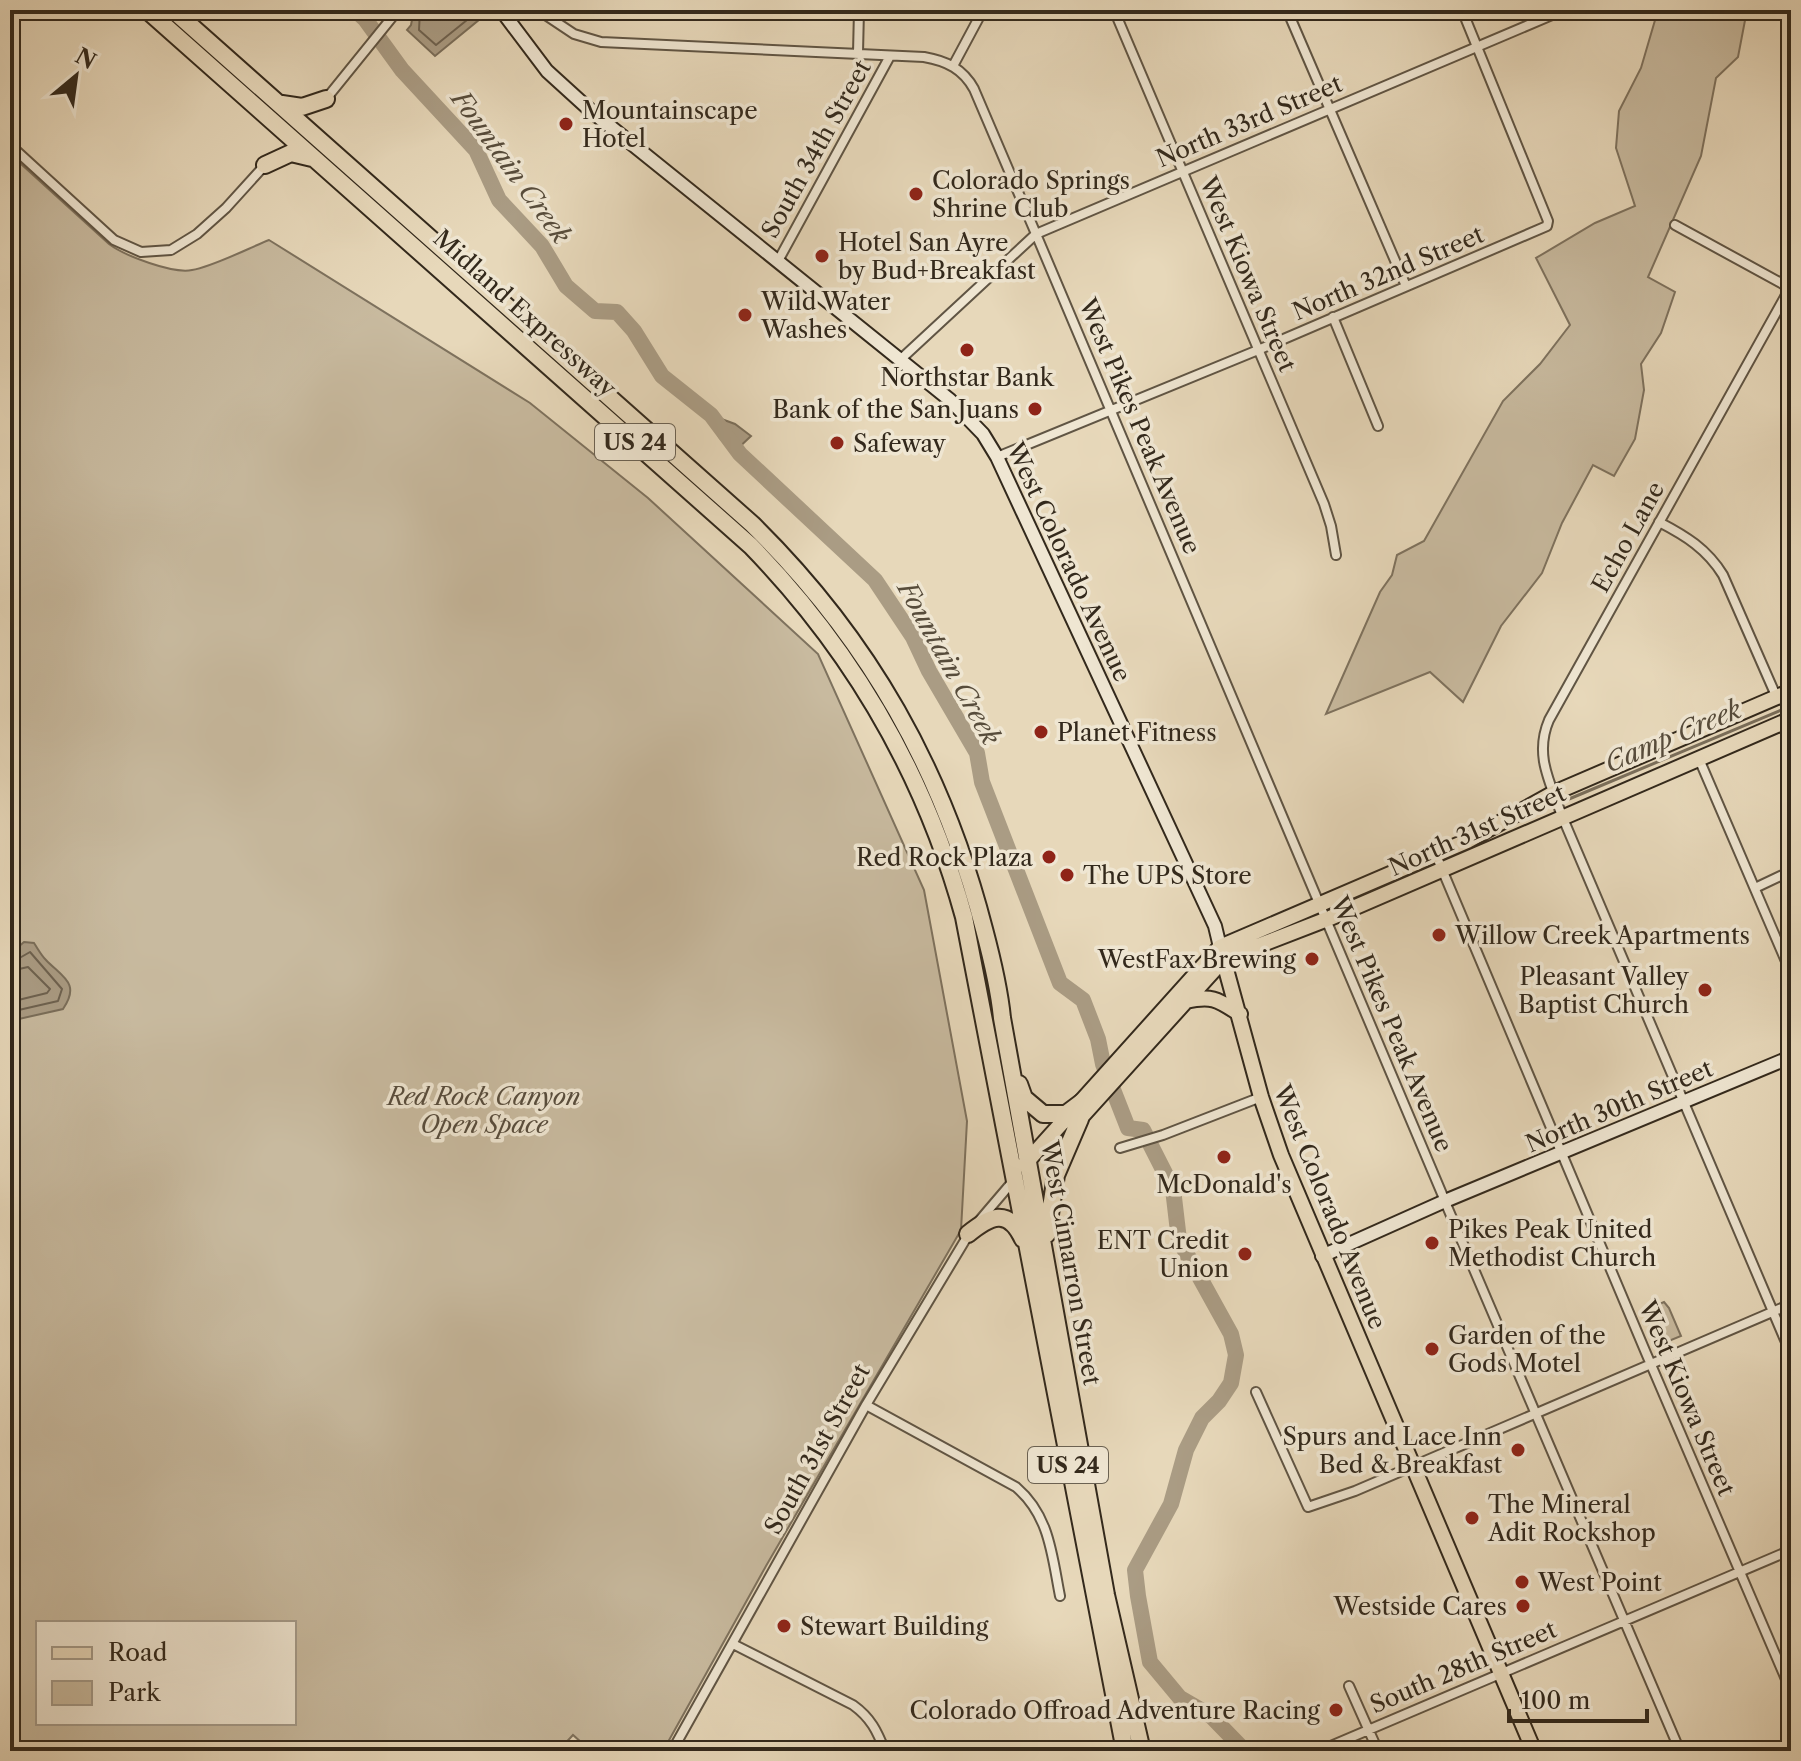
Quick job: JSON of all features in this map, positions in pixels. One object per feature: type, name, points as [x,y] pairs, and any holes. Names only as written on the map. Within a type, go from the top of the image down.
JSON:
[{"type":"highway","name":"Midland Expressway","points":[[147,10],[286,133],[320,152],[703,479],[774,546],[816,592],[876,673],[913,737],[929,792]]},
{"type":"highway","name":"Midland Expressway","points":[[173,10],[306,126],[320,152]]},
{"type":"highway","points":[[261,111],[283,121],[306,126],[326,99]]},
{"type":"highway","points":[[277,102],[302,107],[326,99]]},
{"type":"highway","points":[[265,165],[270,152],[286,133]]},
{"type":"highway","points":[[265,165],[291,153],[320,152]]},
{"type":"highway","name":"West Cimarron Street","points":[[929,792],[977,900],[998,980],[1024,1171],[1028,1252],[1125,1751]]},
{"type":"highway","name":"West Cimarron Street","points":[[929,792],[964,917],[1047,1268],[1106,1595],[1142,1751]]},
{"type":"highway","points":[[1002,1018],[1024,1098],[1043,1114],[1066,1114],[1089,1101]]},
{"type":"highway","points":[[1047,1268],[1049,1213],[1056,1175],[1089,1101]]},
{"type":"highway","points":[[968,1234],[985,1220],[999,1217],[1015,1227],[1028,1252]]},
{"type":"main road","name":"West Colorado Avenue","points":[[501,10],[537,59],[563,86],[963,411],[983,434],[997,457],[1215,926],[1261,1097],[1281,1155],[1534,1751]]},
{"type":"main road","name":"North 31st Street","points":[[1222,953],[1326,919],[1439,862],[1467,841],[1554,793],[1784,695]]},
{"type":"main road","name":"North 31st Street","points":[[1320,905],[1562,816],[1791,719]]},
{"type":"main road","name":"South 31st Street","points":[[1024,1171],[1222,953],[1320,905]]},
{"type":"main road","name":"South 31st Street","points":[[1122,1064],[1186,1001],[1222,953]]},
{"type":"main road","points":[[1186,1001],[1206,996],[1219,1000],[1240,1014]]},
{"type":"main road","name":"North 30th Street","points":[[1322,1256],[1791,1057]]},
{"type":"street","points":[[326,99],[398,10]]},
{"type":"street","points":[[538,10],[574,34],[601,42],[858,53],[935,59],[953,66],[983,10]]},
{"type":"street","points":[[858,53],[859,10]]},
{"type":"street","name":"West Kiowa Street","points":[[1114,10],[1324,504],[1336,555]]},
{"type":"street","points":[[1287,10],[1406,286]]},
{"type":"street","points":[[1462,10],[1476,46]]},
{"type":"street","name":"North 33rd Street","points":[[901,359],[1036,234],[1552,15]]},
{"type":"street","points":[[10,31],[13,38],[10,47]]},
{"type":"street","name":"North 32nd Street","points":[[997,457],[1258,350],[1547,226],[1548,221],[1476,46]]},
{"type":"street","name":"South 34th Street","points":[[778,261],[890,56]]},
{"type":"street","name":"West Pikes Peak Avenue","points":[[953,66],[966,76],[974,89],[1326,919],[1442,1204],[1536,1412],[1680,1751]]},
{"type":"street","points":[[10,145],[114,240],[132,250],[152,253],[171,250],[197,234],[226,208],[265,165]]},
{"type":"street","points":[[1675,225],[1790,287]]},
{"type":"street","name":"Echo Lane","points":[[1790,287],[1543,733],[1541,749],[1543,766],[1562,816],[1791,1354]]},
{"type":"street","points":[[1333,317],[1378,426]]},
{"type":"street","points":[[1659,522],[1700,546],[1714,560],[1784,695]]},
{"type":"street","points":[[1699,759],[1791,973]]},
{"type":"street","name":"West Kiowa Street","points":[[1439,862],[1791,1691]]},
{"type":"street","points":[[1755,888],[1791,871]]},
{"type":"street","points":[[1120,1148],[1161,1136],[1261,1097]]},
{"type":"street","name":"South 31st Street","points":[[672,1751],[866,1405],[968,1234],[1024,1171]]},
{"type":"street","points":[[1256,1392],[1308,1507],[1355,1491],[1791,1304]]},
{"type":"street","points":[[866,1405],[1016,1487],[1026,1496],[1043,1520],[1060,1596]]},
{"type":"street","name":"South 28th Street","points":[[1319,1751],[1791,1550]]},
{"type":"street","points":[[733,1644],[853,1705],[874,1725],[885,1751]]},
{"type":"street","points":[[1349,1686],[1378,1751]]},
{"type":"green space","points":[[1658,10],[1747,10],[1738,57],[1716,78],[1701,156],[1648,277],[1675,292],[1661,333],[1641,364],[1644,390],[1635,439],[1614,476],[1593,465],[1562,523],[1542,573],[1501,626],[1463,702],[1430,672],[1326,714],[1380,592],[1392,575],[1397,555],[1424,541],[1503,401],[1540,364],[1570,325],[1536,258],[1595,223],[1635,206],[1616,148],[1619,111],[1641,68]]},
{"type":"green space","name":"Red Rock Canyon Open Space","points":[[10,154],[109,244],[149,263],[192,270],[269,240],[530,403],[648,498],[818,654],[924,890],[967,1121],[961,1230],[766,1566],[663,1751],[591,1751],[573,1735],[558,1751],[10,1751]]},
{"type":"green space","points":[[1664,1302],[1681,1336],[1659,1345],[1643,1311]]},
{"type":"water","points":[[414,10],[473,10],[480,19],[435,56],[407,30]]},
{"type":"water","points":[[716,417],[735,424],[751,436],[733,453],[719,437],[712,421]]},
{"type":"water","points":[[24,942],[34,943],[67,981],[70,993],[63,1009],[10,1021],[10,954]]},
{"type":"waterway","name":"Fountain Creek","points":[[355,10],[402,70],[476,150],[499,200],[542,246],[566,286],[595,311],[617,312],[634,331],[662,376],[711,415],[740,454],[875,580],[913,637],[929,671],[977,753],[982,782],[1060,983],[1083,1000],[1128,1128],[1143,1130],[1173,1189],[1179,1240],[1231,1334],[1236,1355],[1231,1383],[1202,1418],[1186,1450],[1171,1504],[1135,1570],[1150,1662],[1180,1698],[1211,1716],[1245,1751]]},
{"type":"waterway","name":"Camp Creek","points":[[1569,799],[1791,706]]},
{"type":"place","name":"Mountainscape Hotel","points":[[566,124]]},
{"type":"place","name":"Colorado Springs Shrine Club","points":[[916,194]]},
{"type":"place","name":"Hotel San Ayre by Bud+Breakfast","points":[[822,256]]},
{"type":"place","name":"Wild Water Washes","points":[[745,315]]},
{"type":"place","name":"Northstar Bank","points":[[967,350]]},
{"type":"place","name":"Bank of the San Juans","points":[[1035,409]]},
{"type":"place","name":"Safeway","points":[[837,443]]},
{"type":"place","name":"Planet Fitness","points":[[1041,732]]},
{"type":"place","name":"Red Rock Plaza","points":[[1049,857]]},
{"type":"place","name":"The UPS Store","points":[[1067,875]]},
{"type":"place","name":"Willow Creek Apartments","points":[[1439,935]]},
{"type":"place","name":"WestFax Brewing","points":[[1312,959]]},
{"type":"place","name":"Pleasant Valley Baptist Church","points":[[1705,990]]},
{"type":"place","name":"McDonald's","points":[[1224,1157]]},
{"type":"place","name":"Pikes Peak United Methodist Church","points":[[1432,1243]]},
{"type":"place","name":"ENT Credit Union","points":[[1245,1254]]},
{"type":"place","name":"Garden of the Gods Motel","points":[[1432,1349]]},
{"type":"place","name":"Spurs and Lace Inn Bed & Breakfast","points":[[1518,1450]]},
{"type":"place","name":"The Mineral Adit Rockshop","points":[[1472,1518]]},
{"type":"place","name":"West Point","points":[[1522,1582]]},
{"type":"place","name":"Westside Cares","points":[[1523,1606]]},
{"type":"place","name":"Stewart Building","points":[[784,1626]]},
{"type":"place","name":"Colorado Offroad Adventure Racing","points":[[1336,1710]]}]
